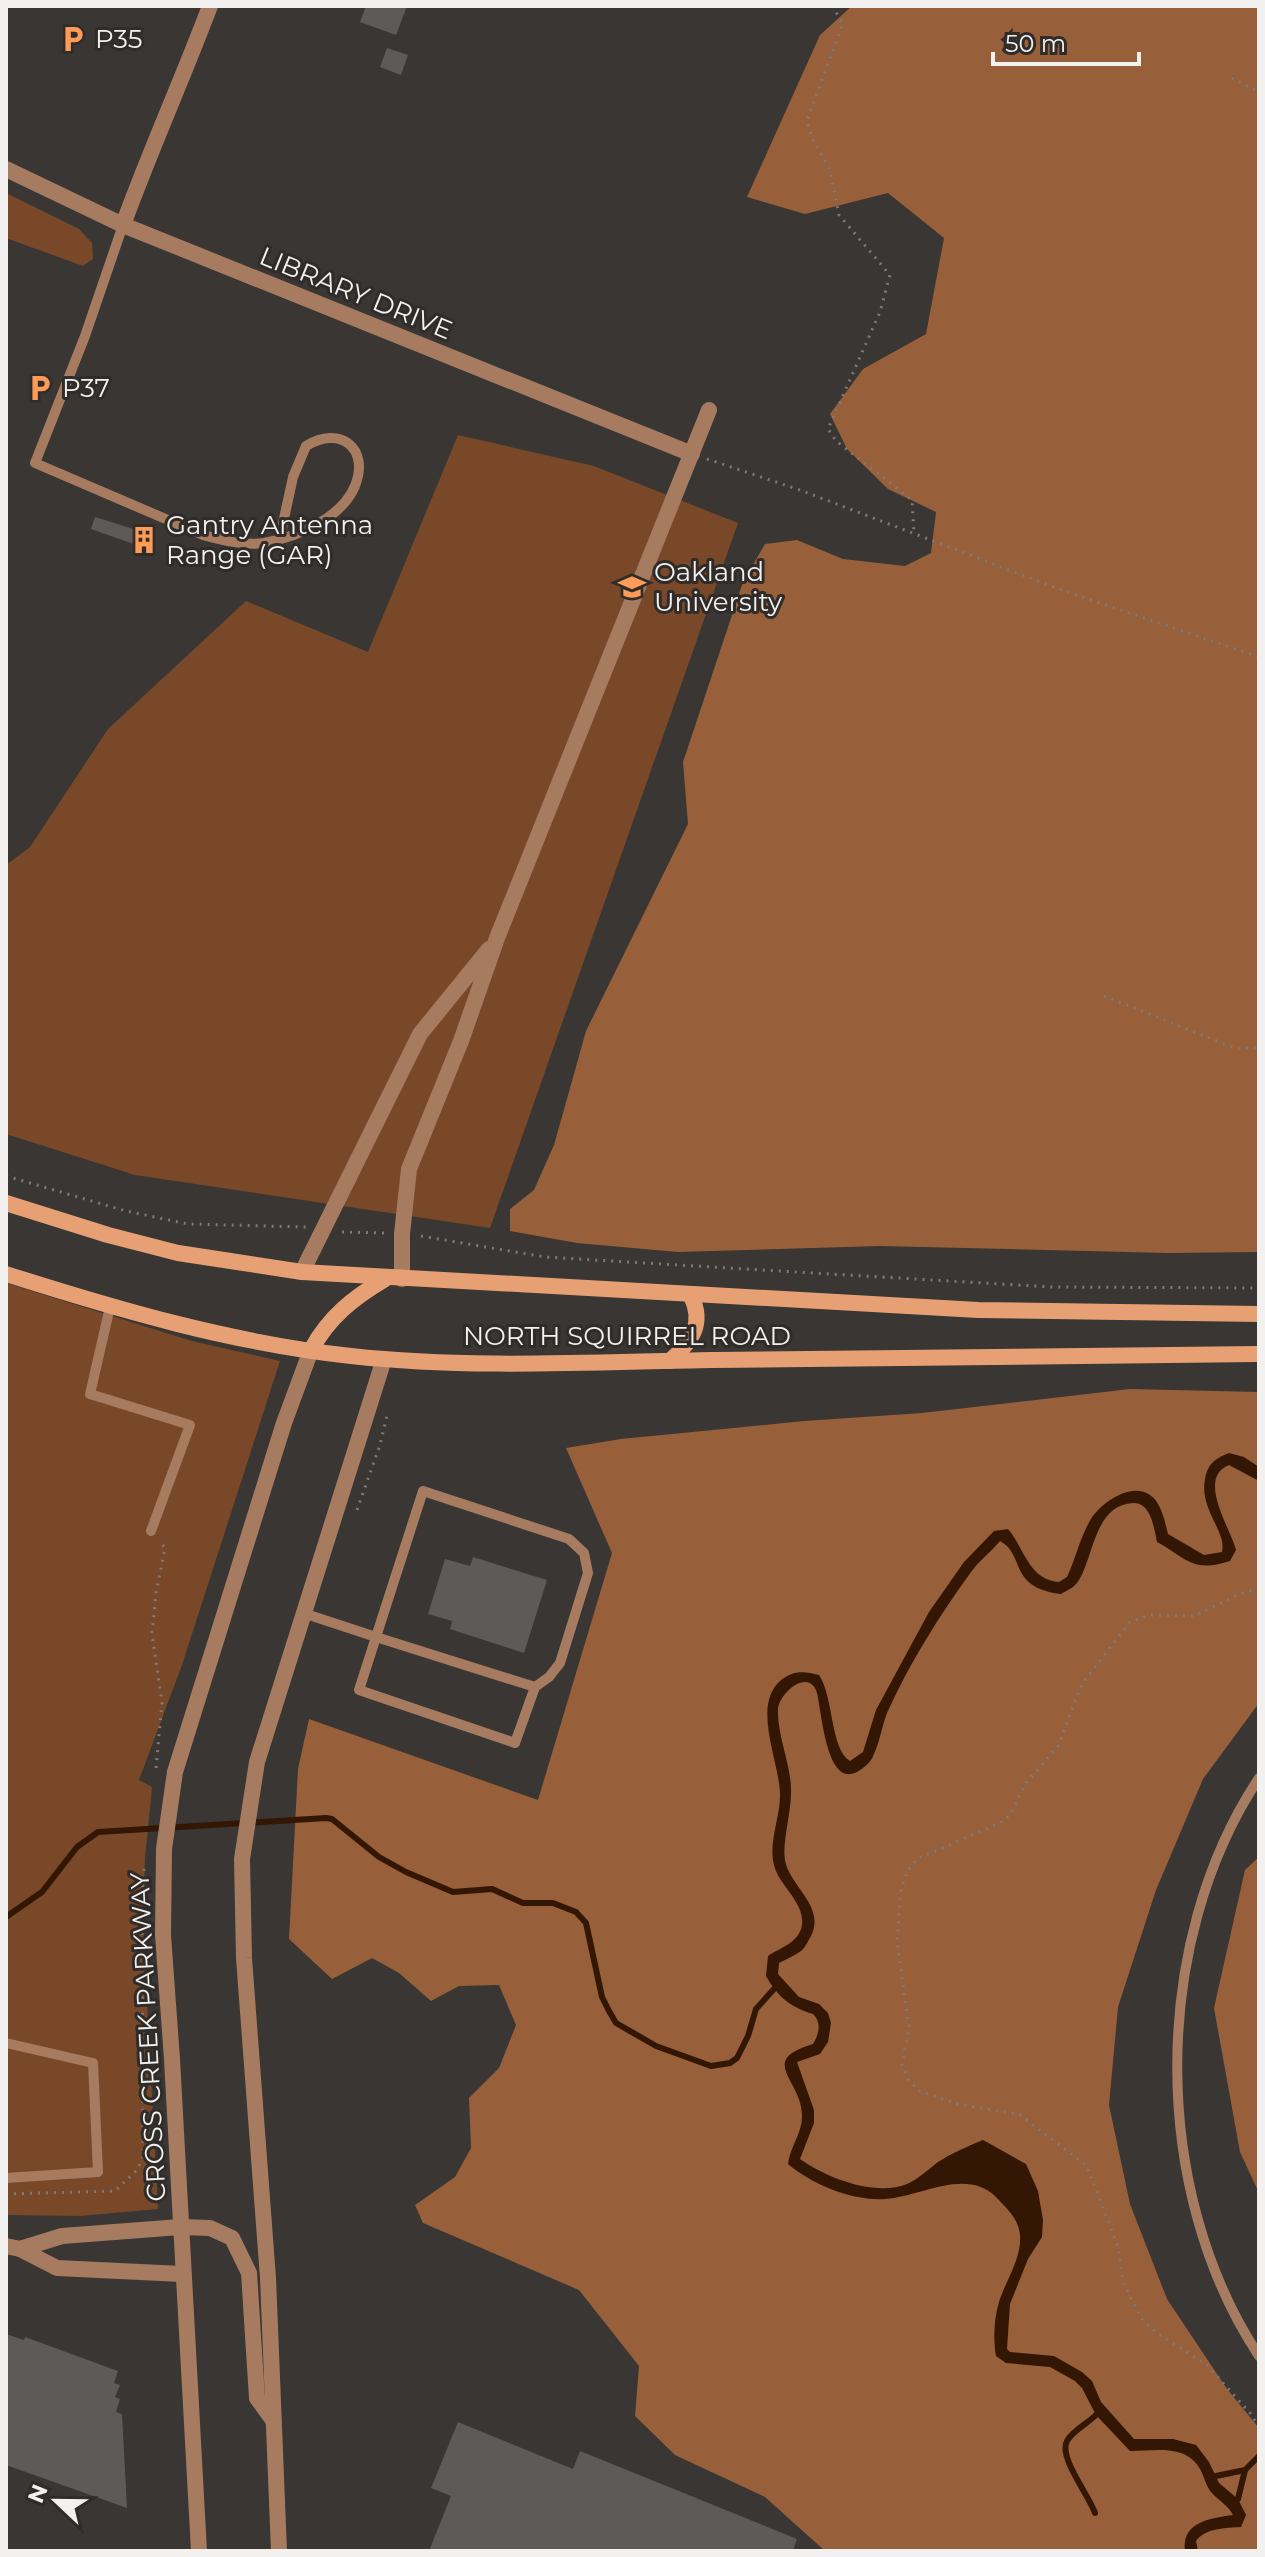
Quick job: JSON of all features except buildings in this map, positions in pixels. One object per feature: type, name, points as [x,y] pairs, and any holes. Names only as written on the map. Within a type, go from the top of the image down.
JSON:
[{"type":"main road","name":"NORTH SQUIRREL ROAD","points":[[6,1203],[166,1250],[302,1272],[978,1310],[1259,1314]]},
{"type":"main road","name":"NORTH SQUIRREL ROAD","points":[[6,1274],[110,1307],[214,1334],[384,1359],[670,1361],[1259,1354]]},
{"type":"main road","points":[[311,1350],[336,1314],[365,1291],[394,1279]]},
{"type":"main road","points":[[670,1361],[692,1338],[697,1326],[696,1305],[691,1296]]},
{"type":"street","points":[[123,225],[210,6]]},
{"type":"street","name":"LIBRARY DRIVE","points":[[6,169],[123,225],[692,454]]},
{"type":"street","points":[[394,1279],[409,1169],[461,1041],[497,938],[709,410]]},
{"type":"street","points":[[302,1272],[420,1034],[497,938]]},
{"type":"street","name":"CROSS CREEK PARKWAY","points":[[199,2551],[163,1935],[164,1849],[175,1772],[284,1423],[311,1350]]},
{"type":"street","points":[[279,2551],[268,2278],[244,1958],[242,1859],[257,1762],[384,1359]]},
{"type":"street","points":[[13,2248],[62,2236],[180,2227],[210,2228],[232,2238],[249,2273],[257,2398],[274,2422]]},
{"type":"street","points":[[13,2248],[57,2268],[182,2274]]},
{"type":"street","points":[[197,2515],[208,2551]]},
{"type":"lane","points":[[123,225],[85,336],[35,463],[203,535],[231,542],[262,543],[280,537],[333,516],[347,501],[359,468],[358,454],[351,445],[328,437],[306,446],[293,477],[280,537]]},
{"type":"lane","points":[[110,1307],[90,1394],[190,1425],[151,1531]]},
{"type":"lane","points":[[423,1491],[569,1539],[584,1553],[588,1573],[560,1663],[549,1677],[535,1687],[515,1743],[359,1690],[376,1637],[423,1491]]},
{"type":"lane","points":[[306,1614],[535,1687]]},
{"type":"lane","points":[[1259,1778],[1227,1835],[1197,1918],[1180,2007],[1177,2051],[1182,2141],[1201,2229],[1234,2311],[1259,2356]]},
{"type":"lane","points":[[6,2043],[93,2063],[98,2172],[6,2178]]},
{"type":"path","points":[[832,6],[843,23],[807,121],[812,138],[830,170],[839,215],[890,275],[880,312],[828,429],[836,441],[912,500],[914,534]]},
{"type":"path","points":[[1232,78],[1259,92]]},
{"type":"path","points":[[692,454],[800,490],[1059,589],[1259,657]]},
{"type":"path","points":[[1104,996],[1237,1049],[1259,1047]]},
{"type":"path","points":[[6,1176],[126,1211],[188,1224],[312,1228]]},
{"type":"path","points":[[339,1232],[390,1233]]},
{"type":"path","points":[[416,1235],[545,1257],[1052,1287],[1259,1288]]},
{"type":"path","points":[[151,1531],[165,1548],[152,1634],[162,1703],[155,1772]]},
{"type":"path","points":[[1259,1588],[1194,1616],[1150,1615],[1130,1622],[1082,1684],[1058,1746],[1026,1783],[1010,1815],[1000,1823],[917,1859],[907,1872],[901,1889],[897,1941],[909,2028],[902,2064],[908,2079],[919,2091],[933,2097],[1020,2115],[1087,2166],[1118,2247],[1123,2282],[1141,2318],[1157,2333],[1207,2365],[1259,2427]]},
{"type":"path","points":[[6,2194],[115,2191],[137,2170],[143,2157],[142,1904],[145,1861]]},
{"type":"shaded area","points":[[852,6],[1259,6],[1259,1252],[1167,1253],[880,1246],[678,1252],[577,1243],[510,1231],[510,1209],[534,1190],[554,1145],[586,1031],[688,824],[683,762],[743,582],[765,544],[797,540],[843,559],[905,566],[931,553],[936,512],[888,489],[847,449],[830,414],[863,369],[926,334],[944,238],[888,193],[805,214],[747,197],[820,35]]},
{"type":"shaded area","points":[[6,193],[79,229],[92,243],[93,259],[83,266],[6,238]]},
{"type":"shaded area","points":[[458,435],[594,466],[738,523],[490,1228],[135,1175],[6,1134],[6,865],[30,847],[108,729],[246,601],[368,652]]},
{"type":"shaded area","points":[[6,1283],[192,1341],[280,1361],[182,1665],[139,1780],[152,1787],[143,1927],[158,2209],[80,2216],[6,2215]]},
{"type":"shaded area","points":[[1130,1389],[1259,1392],[1259,1703],[1203,1779],[1156,1890],[1118,2007],[1109,2105],[1130,2204],[1167,2299],[1227,2389],[1259,2428],[1259,2551],[825,2551],[765,2497],[675,2455],[635,2416],[639,2366],[579,2290],[423,2223],[415,2205],[455,2177],[471,2148],[469,2098],[499,2068],[516,2025],[499,1985],[459,1986],[431,2001],[399,1973],[372,1958],[332,1979],[289,1939],[298,1769],[309,1719],[538,1800],[612,1553],[566,1448],[621,1439],[922,1413]]},
{"type":"shaded area","points":[[1229,1453],[1244,1457],[1259,1467],[1259,1481],[1229,1465],[1215,1481],[1218,1504],[1236,1550],[1230,1561],[1198,1565],[1184,1559],[1157,1542],[1148,1511],[1133,1503],[1120,1506],[1102,1523],[1083,1573],[1077,1583],[1061,1594],[1032,1585],[1008,1547],[1000,1541],[971,1572],[925,1641],[887,1713],[873,1756],[863,1768],[850,1774],[840,1771],[833,1761],[812,1684],[806,1682],[794,1686],[783,1697],[778,1709],[791,1783],[785,1860],[810,1906],[814,1925],[802,1950],[779,1963],[778,1974],[799,1997],[819,2004],[828,2013],[831,2023],[828,2042],[820,2054],[797,2062],[814,2110],[814,2123],[800,2159],[837,2179],[881,2188],[907,2184],[943,2159],[983,2140],[1026,2164],[1038,2191],[1043,2220],[1042,2237],[1028,2259],[1010,2304],[1007,2349],[1010,2352],[1054,2356],[1082,2372],[1092,2381],[1101,2402],[1134,2439],[1173,2439],[1196,2445],[1219,2483],[1238,2499],[1246,2515],[1241,2527],[1205,2533],[1196,2541],[1198,2551],[1185,2551],[1188,2534],[1199,2523],[1233,2515],[1211,2492],[1194,2461],[1178,2452],[1130,2451],[1096,2415],[1075,2381],[1050,2367],[1006,2363],[996,2356],[994,2329],[997,2308],[1018,2255],[1020,2236],[1014,2218],[996,2197],[984,2188],[957,2184],[885,2199],[859,2197],[821,2185],[788,2164],[802,2117],[785,2065],[787,2057],[796,2050],[813,2044],[819,2025],[813,2014],[780,1995],[766,1976],[768,1956],[793,1940],[802,1925],[800,1909],[774,1865],[773,1847],[780,1793],[767,1719],[772,1692],[780,1681],[799,1672],[819,1675],[844,1755],[850,1761],[863,1752],[876,1710],[929,1612],[964,1562],[994,1531],[1008,1529],[1034,1569],[1049,1580],[1059,1582],[1067,1577],[1091,1519],[1109,1501],[1134,1491],[1150,1495],[1157,1502],[1168,1534],[1204,1555],[1222,1552],[1221,1536],[1204,1490],[1212,1463]]},
{"type":"shaded area","points":[[1259,1857],[1259,2193],[1240,2152],[1214,2008],[1245,1870]]},
{"type":"waterway","points":[[6,1917],[42,1892],[77,1847],[98,1832],[326,1818],[332,1819],[379,1857],[453,1892],[492,1889],[523,1903],[553,1903],[576,1912],[586,1923],[602,1997],[616,2023],[656,2046],[711,2066],[730,2063],[737,2058],[748,2036],[756,2009],[774,1989]]},
{"type":"waterway","points":[[1095,2513],[1070,2466],[1065,2448],[1072,2434],[1096,2415]]},
{"type":"waterway","points":[[1216,2476],[1245,2470],[1259,2456]]},
{"type":"waterway","points":[[1238,2499],[1245,2470]]},
{"type":"place","name":"P35","points":[[73,39]]},
{"type":"place","name":"P37","points":[[40,388]]},
{"type":"place","name":"Gantry Antenna Range (GAR)","points":[[144,540]]},
{"type":"place","name":"Oakland University","points":[[632,587]]}]
